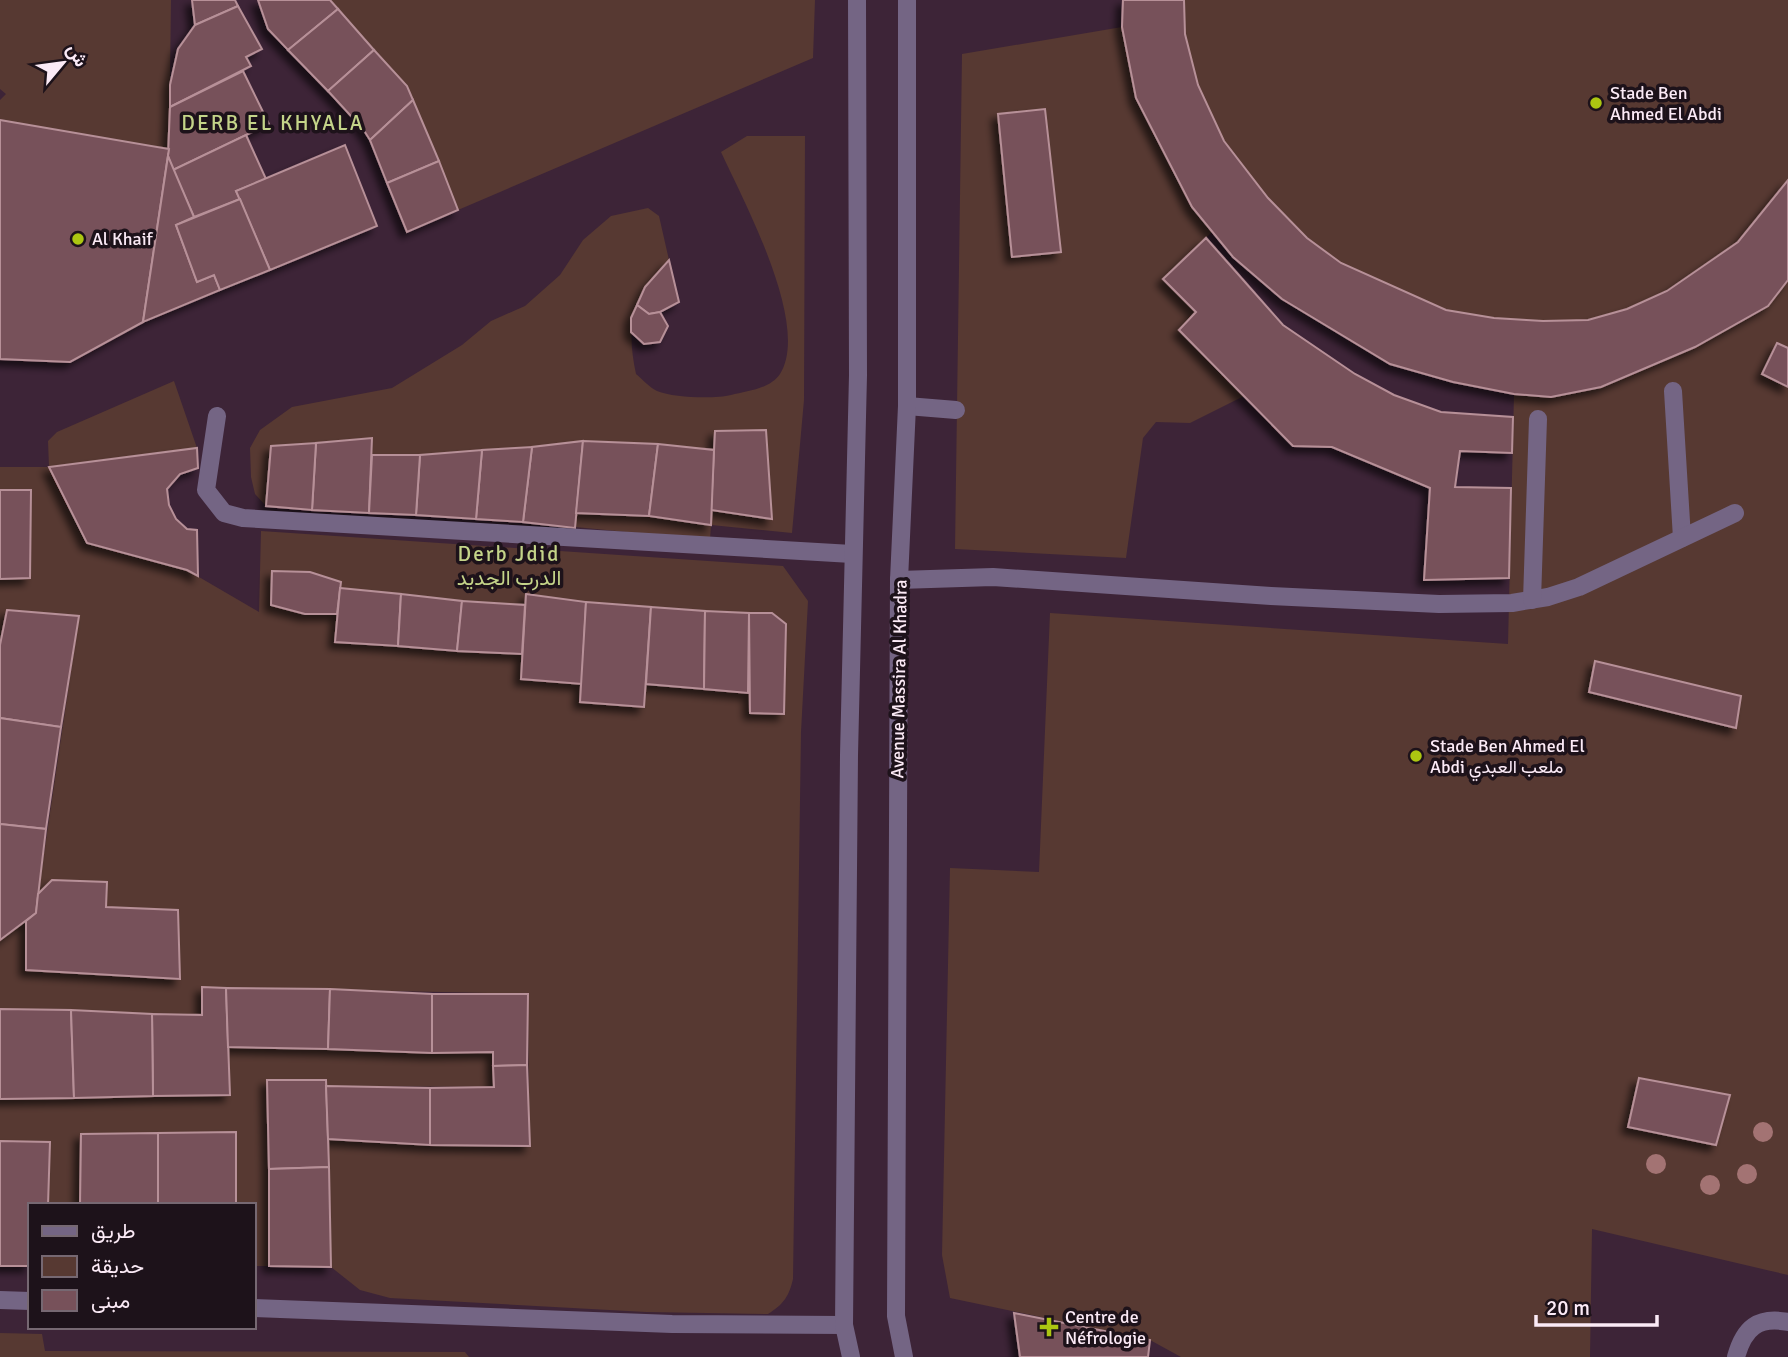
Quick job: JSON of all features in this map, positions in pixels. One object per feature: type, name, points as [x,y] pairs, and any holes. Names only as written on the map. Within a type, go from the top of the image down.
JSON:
[{"type":"street","points":[[850,1357],[844,1325],[852,554],[858,376],[857,0]]},
{"type":"street","name":"Avenue Massira Al Khadra","points":[[904,1357],[896,1316],[900,580],[907,406],[907,0]]},
{"type":"street","points":[[1673,391],[1682,538]]},
{"type":"street","points":[[907,406],[957,410]]},
{"type":"street","points":[[217,416],[206,490],[223,513],[243,518],[852,554]]},
{"type":"street","points":[[1532,600],[1538,419]]},
{"type":"street","points":[[900,580],[993,577],[1439,604],[1532,600],[1579,587],[1735,513]]},
{"type":"street","points":[[0,1300],[28,1301]]},
{"type":"street","points":[[256,1308],[672,1324],[844,1325]]},
{"type":"street","points":[[1736,1357],[1749,1327],[1762,1320],[1788,1322]]},
{"type":"green space","points":[[0,0],[171,0],[169,149],[0,120],[0,100],[6,94],[0,89]]},
{"type":"green space","points":[[330,0],[815,0],[813,58],[458,210],[407,86]]},
{"type":"green space","name":"Stade Ben Ahmed El Abdi ملعب العبدي","points":[[1123,0],[1788,0],[1788,1275],[1592,1229],[1590,1357],[1181,1357],[1150,1340],[950,1298],[942,1255],[950,868],[1039,872],[1050,613],[1508,644],[1514,394],[1453,382],[1390,364],[1282,299],[1233,257],[1212,232],[1163,279],[1196,312],[1244,396],[1190,423],[1156,422],[1143,438],[1126,558],[955,549],[962,54],[1122,27]]},
{"type":"green space","points":[[747,136],[805,136],[804,400],[792,533],[711,525],[710,540],[523,522],[369,513],[372,438],[271,446],[266,506],[255,494],[251,477],[250,448],[260,430],[292,407],[392,388],[462,345],[491,321],[525,306],[560,275],[583,240],[611,216],[648,208],[659,216],[669,260],[648,287],[635,312],[632,340],[636,374],[657,391],[694,397],[731,395],[758,389],[776,379],[787,352],[787,325],[781,295],[758,230],[721,152]],"holes":[[[659,445],[714,450],[711,510]]]},
{"type":"green space","points":[[174,381],[197,448],[49,467],[48,441],[57,432]]},
{"type":"green space","points":[[0,467],[49,467],[88,543],[187,570],[259,612],[261,531],[783,566],[808,601],[801,732],[793,1279],[788,1295],[778,1307],[768,1314],[646,1312],[390,1298],[360,1290],[331,1267],[328,1139],[529,1146],[528,994],[203,987],[202,1015],[0,1009],[0,940],[26,921],[26,970],[179,979],[177,910],[106,907],[107,882],[38,894],[79,616],[7,610],[0,645]]},
{"type":"green space","points":[[228,1047],[493,1052],[494,1087],[326,1086],[267,1080],[269,1266],[256,1266],[256,1203],[236,1203],[236,1132],[81,1134],[80,1203],[48,1203],[49,1142],[0,1141],[0,1099]]},
{"type":"green space","points":[[0,1333],[42,1334],[45,1351],[465,1352],[469,1357],[0,1357]]},
{"type":"building","points":[[192,0],[235,0],[238,6],[195,25]]},
{"type":"building","points":[[258,0],[330,0],[338,9],[288,50],[268,29]]},
{"type":"building","points":[[1123,0],[1184,0],[1185,34],[1198,85],[1224,141],[1268,198],[1307,238],[1341,263],[1446,310],[1494,318],[1543,321],[1588,320],[1627,309],[1667,291],[1738,242],[1788,180],[1788,280],[1768,306],[1695,347],[1601,387],[1551,397],[1514,394],[1453,382],[1390,364],[1282,299],[1233,257],[1192,207],[1136,98],[1122,27]]},
{"type":"building","points":[[238,6],[262,49],[246,57],[251,66],[170,107],[170,85],[178,49],[195,25]]},
{"type":"building","points":[[338,9],[374,50],[328,91],[288,50]]},
{"type":"building","points":[[374,50],[407,86],[413,100],[370,140],[328,91]]},
{"type":"building","points":[[243,71],[269,124],[173,170],[168,156],[170,107]]},
{"type":"building","points":[[413,100],[439,161],[387,183],[370,140]]},
{"type":"building","points":[[1045,109],[1061,252],[1012,257],[998,114]]},
{"type":"building","name":"Al Khaif","points":[[0,120],[169,149],[143,322],[70,362],[0,359]]},
{"type":"building","points":[[246,135],[266,179],[236,191],[240,199],[194,217],[173,170]]},
{"type":"building","points":[[345,145],[377,226],[270,270],[236,191]]},
{"type":"building","points":[[168,156],[194,217],[176,225],[197,282],[214,275],[220,290],[143,322]]},
{"type":"building","points":[[439,161],[458,210],[407,232],[387,183]]},
{"type":"building","points":[[240,199],[270,270],[220,290],[214,275],[197,282],[176,225]]},
{"type":"building","points":[[1206,238],[1283,325],[1355,374],[1394,395],[1441,412],[1513,417],[1512,453],[1460,451],[1455,487],[1511,488],[1509,578],[1424,580],[1430,488],[1332,447],[1293,446],[1179,330],[1196,312],[1163,279]]},
{"type":"building","points":[[669,260],[679,302],[660,312],[649,314],[637,305],[645,287]]},
{"type":"building","points":[[637,305],[649,314],[660,312],[668,326],[660,342],[644,344],[631,332],[631,318]]},
{"type":"building","points":[[1777,343],[1788,348],[1788,387],[1762,374]]},
{"type":"building","points":[[766,430],[772,519],[711,510],[715,431]]},
{"type":"building","points":[[372,438],[369,513],[312,510],[316,443]]},
{"type":"building","points":[[583,441],[575,528],[523,522],[532,447]]},
{"type":"building","points":[[583,441],[658,444],[649,516],[576,513]]},
{"type":"building","points":[[316,443],[312,510],[266,506],[271,446]]},
{"type":"building","points":[[658,444],[714,450],[711,525],[649,516]]},
{"type":"building","points":[[532,447],[523,522],[476,519],[482,450]]},
{"type":"building","points":[[197,448],[198,468],[180,474],[167,489],[169,505],[176,519],[187,529],[197,530],[198,576],[187,570],[87,543],[49,467]]},
{"type":"building","points":[[482,450],[476,519],[416,515],[420,455]]},
{"type":"building","points":[[372,455],[420,455],[416,515],[369,513]]},
{"type":"building","points":[[0,490],[31,490],[30,578],[0,579]]},
{"type":"building","points":[[272,571],[310,572],[341,582],[337,614],[305,614],[271,605]]},
{"type":"building","points":[[340,588],[401,594],[398,646],[335,642]]},
{"type":"building","points":[[401,594],[462,601],[457,651],[398,646]]},
{"type":"building","points":[[526,594],[586,602],[582,684],[521,679]]},
{"type":"building","points":[[462,601],[525,605],[522,654],[457,651]]},
{"type":"building","points":[[586,602],[651,607],[644,707],[580,702]]},
{"type":"building","points":[[651,607],[705,611],[704,689],[646,684]]},
{"type":"building","points":[[7,610],[79,616],[61,727],[0,718],[0,645]]},
{"type":"building","points":[[705,611],[749,613],[748,693],[704,689]]},
{"type":"building","points":[[749,613],[772,613],[786,624],[784,714],[750,713]]},
{"type":"building","points":[[1595,661],[1741,696],[1736,728],[1589,692]]},
{"type":"building","points":[[0,718],[61,727],[46,829],[0,824]]},
{"type":"building","points":[[0,824],[46,829],[36,913],[0,940]]},
{"type":"building","points":[[52,880],[107,882],[106,907],[178,910],[180,979],[26,970],[26,921],[36,913],[38,894]]},
{"type":"building","points":[[202,987],[226,988],[230,1095],[153,1096],[152,1014],[202,1015]]},
{"type":"building","points":[[226,988],[330,989],[328,1049],[228,1047]]},
{"type":"building","points":[[330,989],[432,994],[432,1053],[328,1049]]},
{"type":"building","points":[[432,994],[528,994],[527,1065],[493,1066],[493,1052],[432,1053]]},
{"type":"building","points":[[0,1009],[71,1010],[74,1098],[0,1099]]},
{"type":"building","points":[[71,1010],[152,1014],[153,1096],[74,1098]]},
{"type":"building","points":[[527,1065],[530,1146],[430,1145],[430,1088],[494,1087],[493,1066]]},
{"type":"building","points":[[1639,1078],[1730,1095],[1716,1145],[1628,1127]]},
{"type":"building","points":[[267,1080],[326,1080],[329,1167],[269,1169]]},
{"type":"building","points":[[326,1086],[430,1088],[430,1145],[328,1139]]},
{"type":"building","points":[[236,1132],[236,1203],[158,1203],[158,1133]]},
{"type":"building","points":[[158,1133],[158,1203],[80,1203],[81,1134]]},
{"type":"building","points":[[0,1141],[50,1142],[48,1203],[28,1203],[28,1266],[0,1266]]},
{"type":"building","points":[[329,1167],[331,1267],[269,1266],[269,1169]]},
{"type":"building","name":"Centre de Néfrologie","points":[[1014,1313],[1150,1340],[1148,1357],[1020,1357]]},
{"type":"place","name":"Stade Ben Ahmed El Abdi","points":[[1596,103]]},
{"type":"place","name":"Al Khaif","points":[[78,239]]},
{"type":"place","name":"Stade Ben Ahmed El Abdi ملعب العبدي","points":[[1416,756]]},
{"type":"place","name":"Centre de Néfrologie","points":[[1049,1327]]},
{"type":"district","name":"DERB EL KHYALA","points":[[273,123]]},
{"type":"district","name":"Derb Jdid الدرب الجديد","points":[[509,566]]}]
